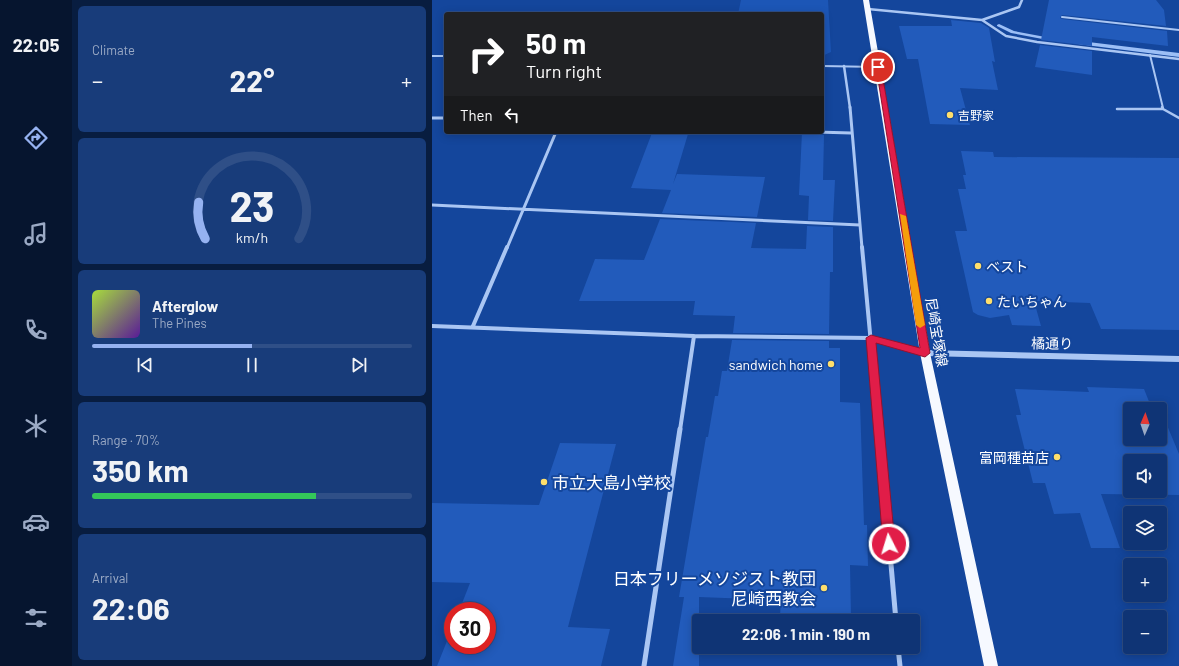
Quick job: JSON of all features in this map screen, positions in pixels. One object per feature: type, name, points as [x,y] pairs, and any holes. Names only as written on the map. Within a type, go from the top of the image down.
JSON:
[{"type":"main road","name":"尼崎宝塚線","points":[[866,0],[925,353],[991,666]]},
{"type":"street","points":[[868,9],[982,20],[1019,7],[1022,0]]},
{"type":"street","points":[[982,20],[1006,36],[1037,42],[1179,59]]},
{"type":"street","points":[[432,56],[444,56]]},
{"type":"street","points":[[824,66],[878,67]]},
{"type":"street","points":[[844,66],[847,78],[895,614]]},
{"type":"street","points":[[432,118],[444,118]]},
{"type":"street","points":[[824,132],[851,133]]},
{"type":"street","points":[[473,326],[555,134]]},
{"type":"street","points":[[432,205],[860,225]]},
{"type":"street","points":[[432,326],[473,326],[694,336],[871,338],[925,353]]},
{"type":"street","points":[[644,666],[694,336]]},
{"type":"street","name":"橘通り","points":[[925,353],[1179,359]]},
{"type":"street","points":[[899,654],[900,666]]},
{"type":"lane","points":[[1062,17],[1179,30]]},
{"type":"lane","points":[[1150,56],[1163,109]]},
{"type":"lane","points":[[1117,109],[1163,109],[1179,118]]},
{"type":"shaded area","points":[[741,0],[828,0],[831,52],[824,55],[824,12],[738,12]]},
{"type":"building","points":[[1049,0],[1156,0],[1164,10],[1166,26],[1062,15],[1060,18],[1167,31],[1168,46],[1092,37],[1092,46],[1041,40]]},
{"type":"building","points":[[951,20],[981,23],[989,28],[995,62],[992,61],[998,90],[960,88],[970,125],[930,124],[918,59],[907,59],[899,26],[952,26]]},
{"type":"building","points":[[1040,45],[1092,51],[1092,75],[1035,67]]},
{"type":"building","points":[[652,134],[688,134],[673,184],[677,174],[765,177],[757,217],[662,213],[671,190],[631,188]]},
{"type":"building","points":[[802,134],[824,135],[823,180],[835,180],[833,221],[808,220],[809,196],[799,195]]},
{"type":"building","points":[[961,151],[993,152],[994,157],[1179,158],[1179,330],[1101,329],[1090,303],[1034,301],[1041,326],[1012,325],[1009,315],[990,318],[973,312],[955,231],[967,231],[958,189],[966,189],[963,175],[966,175]]},
{"type":"building","points":[[660,219],[756,223],[751,248],[806,249],[807,226],[833,227],[833,272],[830,272],[829,334],[733,333],[735,316],[693,315],[695,301],[579,301],[595,259],[644,260]]},
{"type":"building","points":[[732,340],[829,341],[829,348],[840,348],[840,402],[860,403],[864,525],[867,525],[868,566],[850,565],[851,614],[780,614],[781,600],[699,597],[699,614],[692,614],[692,654],[699,654],[699,666],[673,666],[684,597],[679,597],[706,437],[708,437],[715,396],[718,396],[722,371],[727,371]]},
{"type":"building","points":[[1087,387],[1144,389],[1149,402],[1123,402],[1123,446],[1167,446],[1167,425],[1179,454],[1179,495],[1167,495],[1167,454],[1123,454],[1123,494],[1101,494],[1120,548],[1091,548],[1080,513],[1054,514],[1045,483],[1033,483],[1016,415],[1021,415],[1015,389],[1089,392]]},
{"type":"building","points":[[560,443],[616,444],[568,627],[610,629],[601,666],[437,666],[444,648],[444,654],[496,654],[496,602],[463,602],[470,583],[432,582],[432,503],[539,505]]},
{"type":"waterway","points":[[999,25],[1013,32],[1053,39]]},
{"type":"waterway","points":[[1080,43],[1179,55]]},
{"type":"slow traffic","points":[[903,216],[920,325]]},
{"type":"place","name":"吉野家","points":[[950,115]]},
{"type":"place","name":"ベスト","points":[[978,266]]},
{"type":"place","name":"たいちゃん","points":[[989,301]]},
{"type":"place","name":"sandwich home","points":[[831,364]]},
{"type":"place","name":"富岡種苗店","points":[[1057,457]]},
{"type":"place","name":"市立大島小学校","points":[[544,482]]},
{"type":"place","name":"日本フリーメソジスト教団 尼崎西教会","points":[[824,588]]},
{"type":"route","points":[[878,67],[925,353],[871,338],[889,544]]}]
